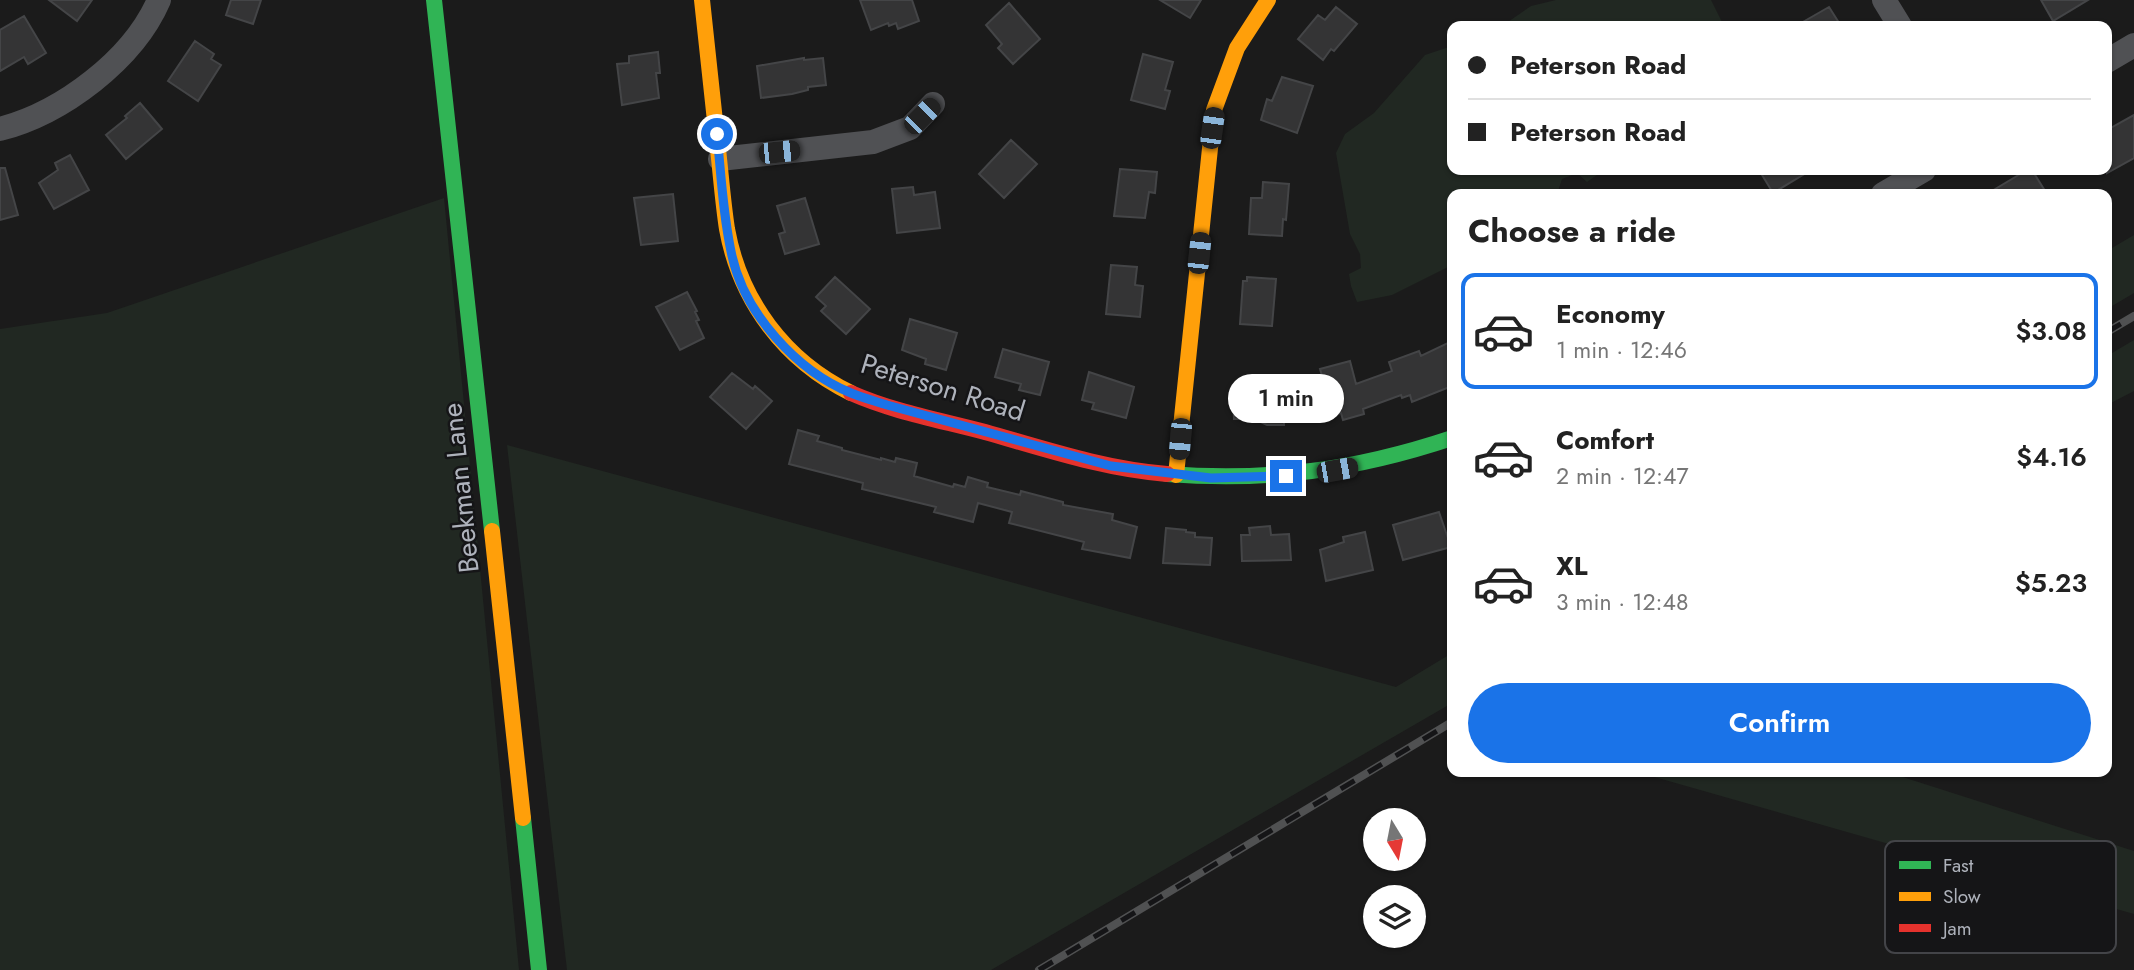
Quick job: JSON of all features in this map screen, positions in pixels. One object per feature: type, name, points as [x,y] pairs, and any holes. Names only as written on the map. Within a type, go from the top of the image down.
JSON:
[{"type":"street","points":[[0,129],[52,110],[79,92],[108,68],[134,38],[159,0]]},
{"type":"street","name":"Beekman Lane","points":[[434,0],[539,970]]},
{"type":"street","name":"Peterson Road","points":[[702,0],[733,259],[745,292],[766,325],[794,356],[820,376],[850,393],[887,405],[1111,466],[1176,475],[1237,478],[1310,475],[1365,465],[1447,440]]},
{"type":"street","points":[[1176,475],[1214,110],[1237,48],[1268,0]]},
{"type":"street","points":[[1884,0],[1897,21]]},
{"type":"street","points":[[2112,58],[2134,46]]},
{"type":"street","points":[[720,159],[873,142],[910,128],[933,104]]},
{"type":"street","points":[[1892,189],[1915,175]]},
{"type":"shaded area","points":[[1556,0],[1711,0],[1722,21],[1509,21],[1531,6]]},
{"type":"shaded area","points":[[1447,48],[1447,175],[1572,175],[1562,179],[1559,189],[1447,189],[1447,268],[1392,295],[1357,302],[1349,274],[1361,268],[1360,254],[1350,234],[1336,153],[1345,134],[1374,113],[1425,55]]},
{"type":"shaded area","points":[[1579,175],[1597,175],[1587,182]]},
{"type":"shaded area","points":[[444,198],[519,970],[0,970],[0,329],[107,313]]},
{"type":"shaded area","points":[[2134,235],[2134,293],[2112,306],[2112,248]]},
{"type":"shaded area","points":[[2134,340],[2134,391],[2112,402],[2112,353]]},
{"type":"shaded area","points":[[507,445],[1396,687],[1447,656],[1447,706],[991,970],[567,970]]},
{"type":"shaded area","points":[[1654,777],[1903,777],[2103,841],[1885,843]]},
{"type":"shaded area","points":[[2116,845],[2134,851],[2134,914],[2116,909]]},
{"type":"building","points":[[49,0],[92,0],[77,21]]},
{"type":"building","points":[[231,0],[261,0],[253,24],[226,15]]},
{"type":"building","points":[[860,0],[912,0],[919,21],[898,29],[896,23],[889,26],[888,23],[871,30]]},
{"type":"building","points":[[1160,0],[1201,0],[1190,18]]},
{"type":"building","points":[[2041,0],[2088,0],[2053,21]]},
{"type":"building","points":[[1009,3],[1040,39],[1013,64],[998,48],[1002,44],[986,25]]},
{"type":"building","points":[[1336,7],[1357,24],[1323,60],[1298,39],[1318,15],[1325,20]]},
{"type":"building","points":[[1829,7],[1838,21],[1805,21]]},
{"type":"building","points":[[24,16],[46,53],[28,64],[24,57],[0,71],[0,30]]},
{"type":"building","points":[[195,41],[214,54],[211,59],[221,65],[198,101],[168,81]]},
{"type":"building","points":[[658,52],[660,73],[656,73],[659,98],[622,105],[617,64],[629,63],[629,56]]},
{"type":"building","points":[[1143,54],[1173,62],[1165,90],[1170,91],[1165,109],[1131,100]]},
{"type":"building","points":[[804,58],[823,58],[826,85],[808,87],[808,90],[792,94],[761,98],[757,66]]},
{"type":"building","points":[[1282,77],[1313,86],[1297,133],[1261,120],[1267,99],[1272,101]]},
{"type":"building","points":[[140,103],[162,129],[126,159],[106,135]]},
{"type":"building","points":[[2134,115],[2134,158],[2112,170],[2112,127]]},
{"type":"building","points":[[1011,140],[1037,164],[1004,198],[979,174]]},
{"type":"building","points":[[70,155],[89,190],[54,209],[39,183],[58,170],[55,163]]},
{"type":"building","points":[[0,168],[5,168],[18,215],[0,220]]},
{"type":"building","points":[[1120,169],[1157,172],[1155,193],[1149,192],[1145,218],[1114,216]]},
{"type":"building","points":[[1762,175],[1803,175],[1780,189],[1771,189]]},
{"type":"building","points":[[2019,175],[2035,175],[2044,189],[1995,189]]},
{"type":"building","points":[[1263,182],[1289,184],[1282,236],[1249,234],[1251,198],[1262,198]]},
{"type":"building","points":[[913,187],[914,195],[935,192],[940,228],[897,233],[892,189]]},
{"type":"building","points":[[673,194],[678,241],[641,245],[634,198]]},
{"type":"building","points":[[805,198],[819,244],[785,254],[779,234],[785,232],[777,206]]},
{"type":"building","points":[[1111,265],[1137,267],[1135,285],[1143,286],[1140,317],[1106,314]]},
{"type":"building","points":[[835,277],[870,309],[846,334],[821,311],[826,306],[816,297]]},
{"type":"building","points":[[1247,277],[1276,279],[1272,326],[1240,324],[1243,281],[1247,281]]},
{"type":"building","points":[[687,292],[697,311],[695,312],[699,320],[696,321],[704,338],[680,350],[656,307]]},
{"type":"building","points":[[910,319],[957,333],[946,370],[925,364],[926,359],[902,350]]},
{"type":"building","points":[[1447,343],[1447,388],[1412,402],[1410,395],[1402,398],[1401,395],[1363,409],[1364,414],[1343,420],[1341,413],[1328,416],[1319,381],[1323,379],[1320,369],[1350,361],[1356,384],[1392,371],[1389,362],[1419,351],[1421,356]]},
{"type":"building","points":[[1003,349],[1049,362],[1040,395],[1019,390],[1021,384],[995,377]]},
{"type":"building","points":[[1089,372],[1134,387],[1126,418],[1092,409],[1094,403],[1082,400]]},
{"type":"building","points":[[732,373],[753,389],[755,386],[772,401],[746,429],[710,397]]},
{"type":"building","points":[[1252,389],[1283,389],[1284,425],[1267,425],[1252,422],[1252,419],[1234,419],[1233,392],[1252,392]]},
{"type":"building","points":[[798,430],[819,436],[817,441],[842,450],[881,460],[895,462],[896,458],[917,463],[914,476],[953,487],[954,484],[965,487],[968,477],[988,483],[987,487],[1020,495],[1021,491],[1063,502],[1063,505],[1113,514],[1112,520],[1137,527],[1130,558],[1082,549],[1084,542],[1009,523],[1012,512],[978,503],[973,522],[934,512],[936,507],[862,489],[863,483],[789,464]]},
{"type":"building","points":[[1439,512],[1447,535],[1447,548],[1403,560],[1393,525]]},
{"type":"building","points":[[1270,526],[1271,535],[1289,534],[1291,560],[1242,561],[1241,535],[1250,535],[1249,528]]},
{"type":"building","points":[[1166,528],[1186,530],[1195,533],[1195,537],[1212,538],[1210,565],[1163,563]]},
{"type":"building","points":[[1365,532],[1373,570],[1326,581],[1320,550],[1344,542],[1343,537]]},
{"type":"railway","points":[[2112,329],[2134,316]]},
{"type":"railway","points":[[1039,970],[1447,725]]},
{"type":"traffic: fast","points":[[434,0],[492,531]]},
{"type":"traffic: fast","points":[[1167,474],[1241,476],[1311,471],[1381,458],[1447,440]]},
{"type":"traffic: fast","points":[[523,818],[539,970]]},
{"type":"traffic: slow","points":[[702,0],[723,199],[733,255],[755,304],[786,346],[827,380],[851,393]]},
{"type":"traffic: slow","points":[[1176,475],[1214,110],[1237,48],[1268,0]]},
{"type":"traffic: slow","points":[[492,531],[523,818]]},
{"type":"traffic: jam","points":[[851,393],[900,411],[1075,457],[1120,468],[1167,474]]},
{"type":"route","points":[[717,134],[727,229],[733,259],[745,292],[780,341],[820,376],[850,393],[887,405],[1111,466],[1211,478],[1286,476]]}]
